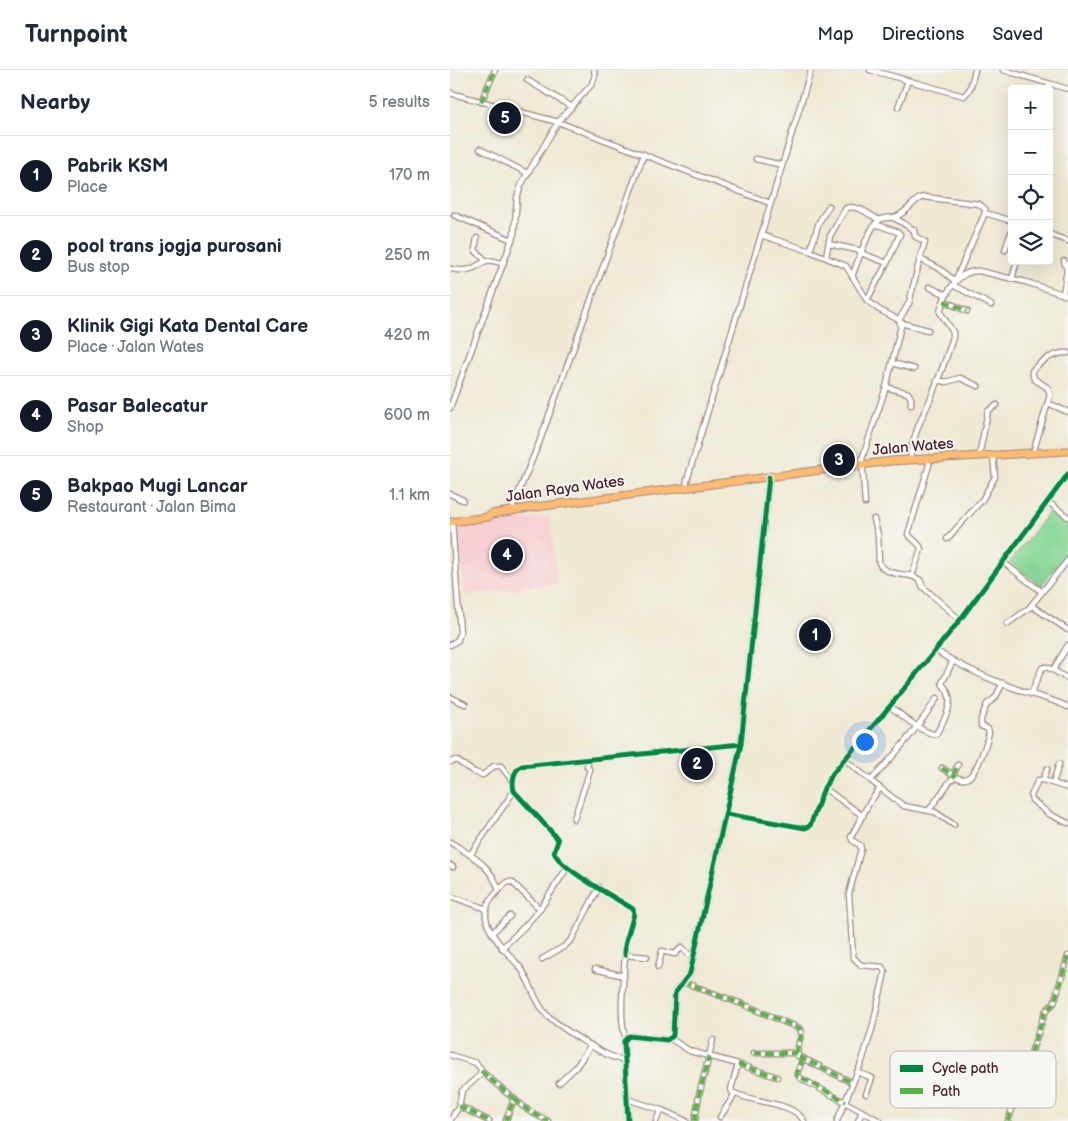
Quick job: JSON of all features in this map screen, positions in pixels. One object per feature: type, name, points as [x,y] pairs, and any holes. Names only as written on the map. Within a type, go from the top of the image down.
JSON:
[{"type":"highway","name":"Jalan Wates","points":[[642,492],[929,458],[1068,451]]},
{"type":"highway","name":"Jalan Raya Wates","points":[[451,521],[488,513],[492,514],[642,492]]},
{"type":"street","points":[[481,102],[494,70]]},
{"type":"street","points":[[450,408],[512,240],[518,192],[527,173],[558,122],[594,80],[594,70]]},
{"type":"street","points":[[686,487],[811,70]]},
{"type":"street","points":[[870,70],[964,96],[970,89],[975,70]]},
{"type":"street","points":[[1003,70],[1068,89]]},
{"type":"street","points":[[527,80],[572,107]]},
{"type":"street","points":[[898,107],[908,81]]},
{"type":"street","points":[[450,93],[558,122],[770,203]]},
{"type":"street","points":[[480,149],[527,173]]},
{"type":"street","points":[[513,510],[644,154]]},
{"type":"street","points":[[756,159],[782,165]]},
{"type":"street","points":[[894,218],[917,200],[924,197],[979,204],[985,208],[985,213],[940,312],[953,337],[918,423],[910,460]]},
{"type":"street","points":[[810,251],[819,222],[829,206]]},
{"type":"street","points":[[826,257],[834,228],[848,207],[866,212],[877,222],[900,234],[867,300]]},
{"type":"street","points":[[985,213],[1009,220]]},
{"type":"street","points":[[454,215],[512,240]]},
{"type":"street","points":[[852,276],[877,222],[885,218],[894,218],[914,230],[914,236],[925,242],[908,303],[900,322],[886,387],[863,454],[861,466],[865,503]]},
{"type":"street","points":[[761,235],[810,251],[846,266],[867,300],[878,309],[900,322],[928,330]]},
{"type":"street","points":[[1053,235],[1068,241]]},
{"type":"street","points":[[477,238],[475,250],[485,260]]},
{"type":"street","points":[[1005,250],[1008,241]]},
{"type":"street","points":[[829,244],[862,252],[887,263]]},
{"type":"street","points":[[920,259],[940,269],[954,283],[990,305]]},
{"type":"street","points":[[450,269],[467,270],[485,260],[493,260],[503,264]]},
{"type":"street","points":[[954,283],[975,271],[1012,279],[1066,295],[1067,270],[1064,261]]},
{"type":"street","points":[[1012,279],[1015,265]]},
{"type":"street","points":[[929,287],[947,295]]},
{"type":"street","points":[[944,301],[967,311]]},
{"type":"street","points":[[1033,453],[1050,391],[1034,379],[1032,371],[1052,356],[1068,353]]},
{"type":"street","points":[[892,363],[914,369]]},
{"type":"street","points":[[937,380],[946,382],[960,378],[978,386]]},
{"type":"street","points":[[886,387],[908,393],[911,398],[911,405]]},
{"type":"street","points":[[1048,403],[1068,412]]},
{"type":"street","points":[[979,456],[988,411],[996,405]]},
{"type":"street","points":[[947,539],[982,500],[995,477],[994,455]]},
{"type":"street","points":[[912,576],[921,549],[919,544],[908,534],[929,465],[929,458]]},
{"type":"street","points":[[726,814],[808,828],[824,788],[833,772],[960,620],[1068,474]]},
{"type":"street","points":[[671,1039],[674,1033],[675,993],[690,973],[741,744],[769,477]]},
{"type":"street","points":[[450,494],[463,500]]},
{"type":"street","points":[[1048,502],[1068,518]]},
{"type":"street","points":[[874,519],[878,534],[879,563],[881,567],[887,571],[912,576],[920,580],[923,587],[960,620]]},
{"type":"street","points":[[450,645],[460,635],[451,521]]},
{"type":"street","points":[[1007,624],[1030,607],[1068,560]]},
{"type":"street","points":[[1003,562],[1042,592]]},
{"type":"street","points":[[1030,607],[1035,608],[1068,630]]},
{"type":"street","points":[[1053,670],[1068,645]]},
{"type":"street","points":[[935,650],[953,661],[1004,683],[1068,707]]},
{"type":"street","points":[[890,706],[918,727],[931,734],[936,734],[947,711],[950,698],[942,683],[953,661]]},
{"type":"street","points":[[1031,694],[1042,668],[1046,667],[1068,679]]},
{"type":"street","points":[[942,768],[964,779],[968,778],[978,766],[989,732],[988,729],[980,724],[981,719],[987,704],[995,698],[1004,683]]},
{"type":"street","points":[[450,697],[465,704]]},
{"type":"street","points":[[871,780],[898,752],[918,727],[937,698]]},
{"type":"street","points":[[628,1121],[623,1046],[626,1038],[623,1025],[624,976],[625,945],[634,910],[567,868],[554,854],[558,841],[557,838],[514,791],[513,782],[516,771],[522,766],[741,744]]},
{"type":"street","points":[[844,759],[904,806],[935,812],[954,825]]},
{"type":"street","points":[[450,762],[456,760],[474,772],[483,775],[494,766],[501,766],[513,782]]},
{"type":"street","points":[[574,819],[590,770],[587,767],[589,760]]},
{"type":"street","points":[[1053,783],[1059,764]]},
{"type":"street","points":[[928,810],[955,776],[958,765]]},
{"type":"street","points":[[1043,780],[1047,769]]},
{"type":"street","points":[[1068,788],[1038,780],[1031,796],[1032,800],[1049,814],[1068,823]]},
{"type":"street","points":[[824,788],[863,816]]},
{"type":"street","points":[[838,1121],[872,1029],[885,972],[882,967],[861,965],[853,957],[849,894],[861,849],[860,844],[854,842],[851,837],[880,788]]},
{"type":"street","points":[[470,855],[514,791]]},
{"type":"street","points":[[450,842],[489,870],[495,878],[499,890]]},
{"type":"street","points":[[502,948],[526,926],[540,909],[567,868]]},
{"type":"street","points":[[540,909],[512,882],[507,882],[490,901],[487,909],[488,924],[502,948],[522,970],[546,1013],[591,1045],[617,1060],[624,1060]]},
{"type":"street","points":[[542,959],[565,946],[572,939],[599,887]]},
{"type":"street","points":[[450,896],[487,909]]},
{"type":"street","points":[[492,933],[510,916]]},
{"type":"street","points":[[658,967],[662,951],[675,954],[682,947],[691,957],[694,956]]},
{"type":"street","points":[[625,955],[647,957]]},
{"type":"street","points":[[1032,1051],[1045,1012],[1054,1003],[1068,956]]},
{"type":"street","points":[[595,969],[624,976]]},
{"type":"street","points":[[683,982],[801,1029],[802,1034],[797,1053]]},
{"type":"street","points":[[626,1038],[633,1036],[671,1039],[690,1051],[738,1064],[777,1078]]},
{"type":"street","points":[[695,1121],[699,1095],[713,1040]]},
{"type":"street","points":[[559,1082],[576,1067],[591,1045]]},
{"type":"street","points":[[754,1053],[797,1053],[798,1056],[853,1083]]},
{"type":"street","points":[[450,1055],[476,1063],[480,1066],[481,1071],[529,1112],[548,1121]]},
{"type":"street","points":[[803,1058],[797,1073],[798,1076],[880,1121]]},
{"type":"street","points":[[738,1064],[731,1089],[735,1094],[782,1107],[801,1116],[804,1121]]},
{"type":"street","points":[[450,1121],[459,1106],[462,1091],[475,1080],[481,1071]]},
{"type":"street","points":[[857,1072],[872,1078],[866,1094]]},
{"type":"street","points":[[720,1117],[735,1094]]},
{"type":"street","points":[[627,1098],[686,1121]]},
{"type":"street","points":[[506,1120],[514,1099]]},
{"type":"street","points":[[459,1106],[489,1121]]},
{"type":"street","points":[[1008,1121],[1012,1108]]},
{"type":"street","points":[[656,1121],[661,1110]]},
{"type":"street","points":[[858,1121],[862,1112]]},
{"type":"shaded area","points":[[550,516],[558,584],[465,595],[457,527]]},
{"type":"green space","points":[[1051,509],[1068,523],[1068,550],[1041,586],[1010,562]]},
{"type":"marked path","points":[[481,102],[495,70]]},
{"type":"marked path","points":[[944,301],[967,311]]},
{"type":"marked path","points":[[953,775],[958,765]]},
{"type":"marked path","points":[[942,768],[956,777]]},
{"type":"marked path","points":[[1032,1051],[1045,1012],[1054,1003],[1068,956]]},
{"type":"marked path","points":[[683,982],[801,1029],[797,1049],[798,1056],[853,1083]]},
{"type":"marked path","points":[[754,1053],[797,1053]]},
{"type":"marked path","points":[[695,1121],[699,1095],[709,1056]]},
{"type":"marked path","points":[[803,1058],[797,1073],[798,1076],[846,1102]]},
{"type":"marked path","points":[[738,1064],[777,1077]]},
{"type":"marked path","points":[[481,1071],[514,1099],[506,1120]]},
{"type":"marked path","points":[[514,1099],[529,1111],[548,1121]]},
{"type":"marked path","points":[[459,1106],[489,1121]]},
{"type":"marked path","points":[[1008,1121],[1012,1108]]},
{"type":"cycle path","points":[[726,814],[805,828],[810,826],[824,788],[833,773],[960,620],[1068,474]]},
{"type":"cycle path","points":[[628,1121],[624,1041],[629,1036],[667,1040],[673,1036],[675,993],[690,973],[741,744],[769,477]]},
{"type":"cycle path","points":[[625,955],[625,945],[634,914],[633,909],[577,875],[558,859],[554,852],[558,841],[557,838],[514,791],[513,780],[515,773],[522,766],[741,744]]},
{"type":"place","name":"Bakpao Mugi Lancar","points":[[505,118]]},
{"type":"place","name":"Klinik Gigi Kata Dental Care","points":[[839,460]]},
{"type":"place","name":"Pasar Balecatur","points":[[507,555]]},
{"type":"place","name":"Pabrik KSM","points":[[815,635]]},
{"type":"place","name":"pool trans jogja purosani","points":[[697,764]]}]
